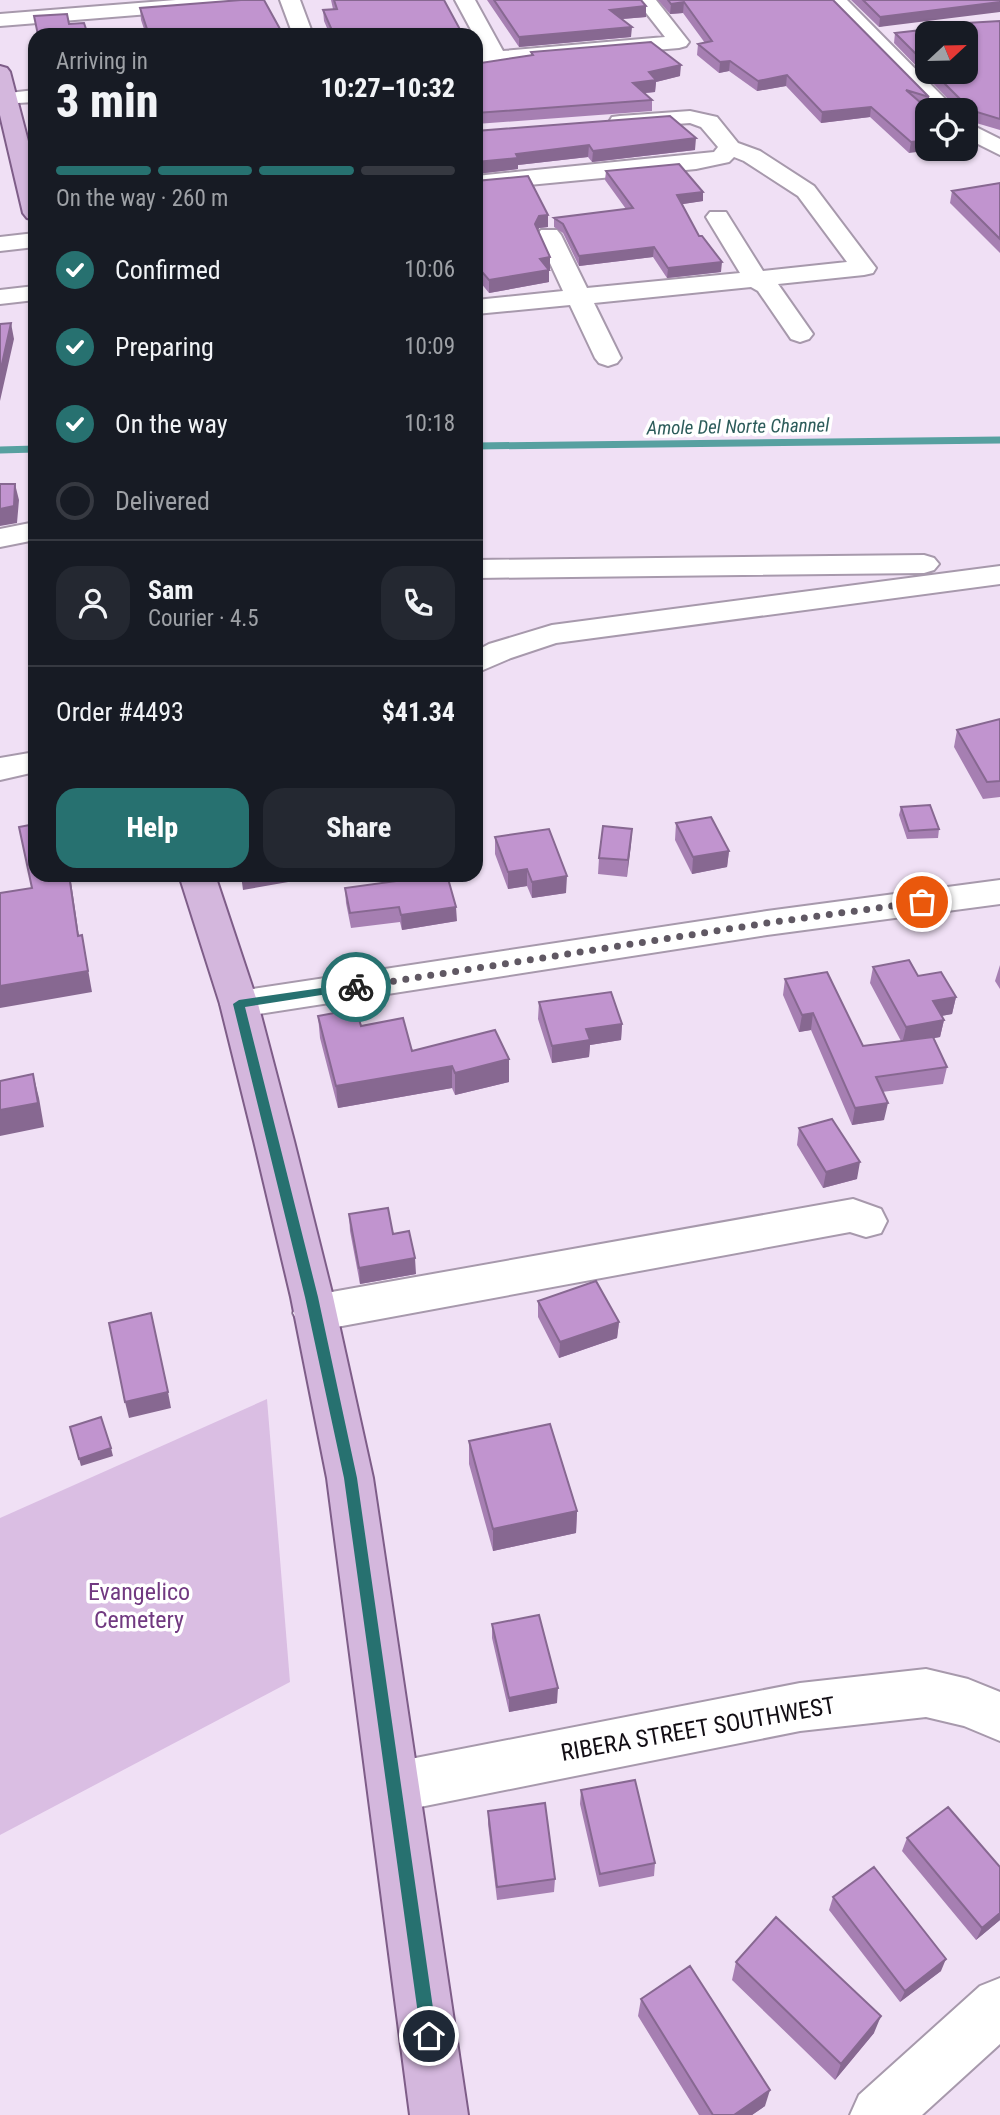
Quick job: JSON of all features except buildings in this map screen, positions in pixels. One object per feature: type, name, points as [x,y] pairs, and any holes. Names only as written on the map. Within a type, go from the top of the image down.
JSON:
[{"type":"main road","points":[[0,72],[6,113],[28,166]]},
{"type":"main road","points":[[199,882],[239,1004],[315,1313],[350,1478],[439,2115]]},
{"type":"street","points":[[0,20],[116,18],[249,0]]},
{"type":"street","points":[[290,0],[300,28]]},
{"type":"street","points":[[465,0],[475,28]]},
{"type":"street","points":[[486,58],[679,42],[646,0]]},
{"type":"street","points":[[836,0],[933,98]]},
{"type":"street","points":[[873,37],[900,34]]},
{"type":"street","points":[[6,113],[28,100]]},
{"type":"street","points":[[483,306],[864,268],[806,191],[752,156],[730,148],[709,122],[690,117],[594,124]]},
{"type":"street","points":[[978,136],[1000,148]]},
{"type":"street","points":[[483,182],[696,162],[721,157],[730,148]]},
{"type":"street","points":[[718,217],[757,279],[767,286],[800,334]]},
{"type":"street","points":[[549,235],[608,358]]},
{"type":"street","points":[[0,244],[28,241]]},
{"type":"street","points":[[0,297],[28,294]]},
{"type":"street","points":[[0,538],[28,532]]},
{"type":"street","points":[[483,569],[964,564],[1000,566]]},
{"type":"street","points":[[483,660],[500,651],[552,634],[1000,575]]},
{"type":"street","points":[[0,769],[28,763]]},
{"type":"street","points":[[239,1004],[767,923],[1000,892]]},
{"type":"street","points":[[315,1313],[853,1215],[866,1221]]},
{"type":"street","name":"RIBERA STREET SOUTHWEST","points":[[395,1787],[800,1707],[926,1693],[968,1703],[1000,1717]]},
{"type":"street","points":[[879,2115],[994,2025]]},
{"type":"green space","name":"Evangelico Cemetery","points":[[267,1399],[290,1682],[0,1835],[0,1518]]},
{"type":"waterway","name":"Amole Del Norte Channel","points":[[483,446],[1000,440]]},
{"type":"waterway","name":"Amole Del Norte Channel","points":[[0,450],[28,449]]},
{"type":"way so far","points":[[356,987],[767,923],[922,902]]},
{"type":"route","points":[[356,987],[239,1004],[312,1297],[350,1478],[429,2036]]}]
